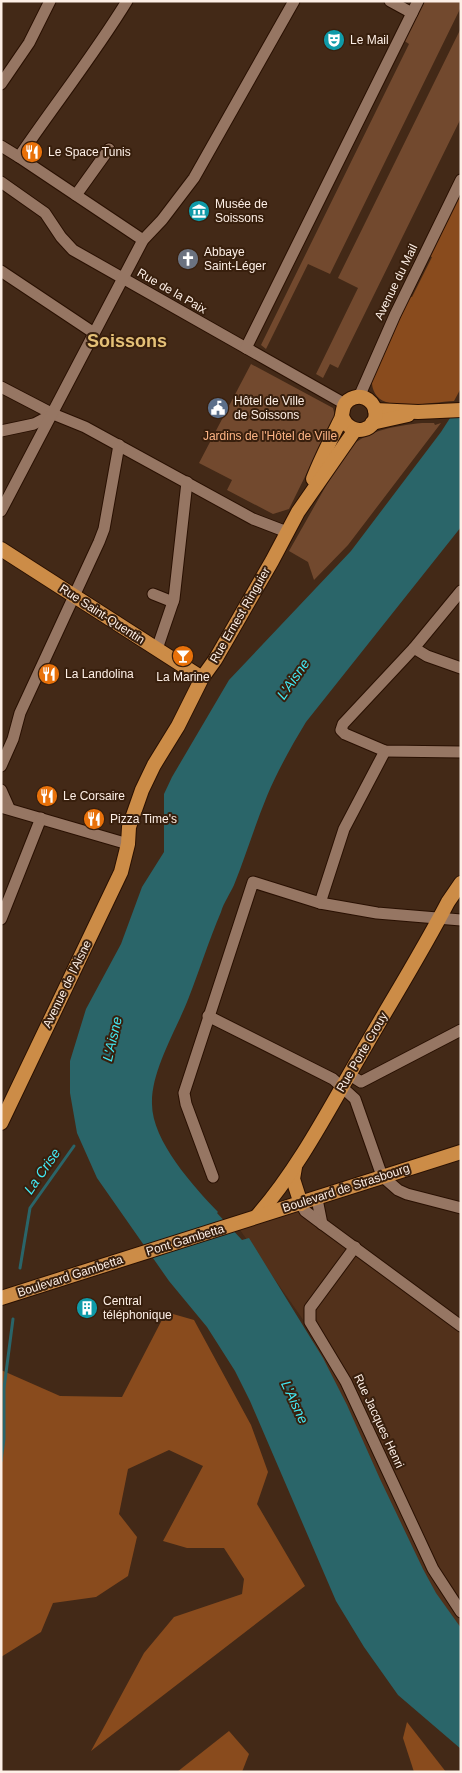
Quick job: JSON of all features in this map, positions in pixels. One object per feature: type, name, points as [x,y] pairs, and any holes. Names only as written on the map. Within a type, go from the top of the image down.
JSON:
[{"type":"main road","points":[[298,512],[344,410],[351,399],[366,398],[372,403],[374,417],[368,428],[354,430],[344,422],[344,410]]},
{"type":"main road","points":[[374,417],[461,410]]},
{"type":"main road","points":[[298,512],[354,430]]},
{"type":"main road","name":"Rue Ernest Ringuier","points":[[193,698],[202,678],[215,660],[298,512]]},
{"type":"main road","name":"Rue Saint-Quentin","points":[[1,549],[202,678]]},
{"type":"main road","name":"Avenue de l'Aisne","points":[[1,1123],[121,872],[128,844],[129,827],[142,790],[193,698]]},
{"type":"main road","name":"Rue Porte Crouy","points":[[256,1217],[273,1198],[295,1167],[342,1087],[355,1078],[439,918],[461,883]]},
{"type":"main road","name":"Boulevard de Strasbourg","points":[[232,1226],[461,1152]]},
{"type":"main road","points":[[295,1167],[293,1179],[302,1204]]},
{"type":"main road","name":"Pont Gambetta","points":[[139,1254],[232,1226]]},
{"type":"main road","name":"Boulevard Gambetta","points":[[1,1298],[139,1254]]},
{"type":"street","points":[[1,84],[29,43],[50,1]]},
{"type":"street","points":[[19,157],[53,107],[106,36],[127,1]]},
{"type":"street","points":[[1,511],[143,240],[162,220],[194,178],[294,1]]},
{"type":"street","points":[[390,1],[412,13]]},
{"type":"street","points":[[246,348],[418,1]]},
{"type":"street","points":[[1,146],[143,240]]},
{"type":"street","points":[[76,195],[109,149]]},
{"type":"street","name":"Avenue du Mail","points":[[359,397],[395,315],[461,180]]},
{"type":"street","name":"Rue de la Paix","points":[[1,182],[45,213],[61,237],[73,250],[246,348],[344,410]]},
{"type":"street","points":[[1,271],[94,333]]},
{"type":"street","points":[[1,387],[119,445],[253,519],[287,532]]},
{"type":"street","points":[[1,431],[34,424],[53,414]]},
{"type":"street","points":[[1,766],[3,754],[13,739],[20,713],[104,529],[119,445]]},
{"type":"street","points":[[160,651],[173,602],[187,482]]},
{"type":"street","points":[[461,591],[414,648],[343,724],[341,730],[345,734],[385,751],[461,752]]},
{"type":"street","points":[[153,594],[173,602]]},
{"type":"street","points":[[414,648],[427,656],[461,668]]},
{"type":"street","points":[[320,903],[344,829],[385,751]]},
{"type":"street","points":[[1,790],[5,808],[128,844]]},
{"type":"street","points":[[1,919],[42,818]]},
{"type":"street","points":[[213,1177],[186,1104],[184,1093],[253,882],[320,903],[377,914],[461,920]]},
{"type":"street","points":[[208,1016],[333,1079],[355,1099]]},
{"type":"street","points":[[461,1030],[355,1078],[355,1099],[382,1176],[398,1190],[407,1194],[461,1208]]},
{"type":"street","points":[[317,1198],[322,1224]]},
{"type":"street","points":[[302,1204],[305,1211],[461,1326]]},
{"type":"street","name":"Rue Jacques Henri","points":[[355,1247],[310,1308],[310,1322],[346,1382],[433,1569],[461,1612]]},
{"type":"shaded area","points":[[461,192],[461,388],[454,401],[410,405],[386,402],[374,392],[372,377],[409,296],[412,297],[432,257],[429,256]]},
{"type":"shaded area","points":[[298,1210],[461,1323],[461,1650],[450,1643],[304,1321],[238,1227]]},
{"type":"shaded area","points":[[166,1312],[194,1320],[251,1425],[268,1472],[257,1504],[305,1586],[91,1751],[144,1653],[174,1617],[242,1594],[244,1579],[224,1548],[187,1548],[163,1541],[203,1466],[169,1450],[128,1469],[119,1514],[137,1537],[128,1576],[96,1597],[53,1603],[41,1632],[1,1657],[1,1370],[60,1396],[122,1397]]},
{"type":"shaded area","points":[[407,1722],[446,1772],[414,1772],[403,1738]]},
{"type":"shaded area","points":[[229,1731],[249,1754],[242,1772],[177,1772]]},
{"type":"green space","points":[[422,1],[461,1],[461,7],[330,274],[308,264],[266,349],[261,345],[409,44],[403,40]]},
{"type":"green space","points":[[461,28],[461,118],[338,368],[330,364],[323,378],[316,374],[358,288],[338,278]]},
{"type":"green space","name":"Jardins de l'Hôtel de Ville","points":[[251,364],[333,408],[335,416],[289,509],[273,514],[227,490],[232,480],[199,463]]},
{"type":"green space","points":[[422,423],[434,423],[435,425],[441,423],[348,545],[314,580],[308,562],[289,551],[344,454],[359,440],[379,431]]},
{"type":"water","name":"L'Aisne","points":[[461,401],[461,527],[306,722],[285,758],[258,818],[234,885],[222,908],[189,997],[160,1064],[153,1091],[152,1104],[159,1133],[176,1162],[217,1213],[242,1240],[249,1238],[323,1358],[347,1405],[423,1569],[436,1593],[461,1628],[461,1749],[398,1695],[364,1647],[336,1601],[250,1401],[235,1371],[207,1327],[169,1281],[97,1178],[77,1133],[70,1093],[70,1061],[86,1009],[121,944],[142,887],[164,852],[164,794],[229,680],[351,551],[441,432]]},
{"type":"waterway","name":"La Crise","points":[[20,1268],[30,1208],[74,1146]]},
{"type":"waterway","name":"La Crise","points":[[1,1461],[4,1439],[4,1388],[13,1319]]},
{"type":"place","name":"Le Mail","points":[[334,40]]},
{"type":"place","name":"Le Space Tunis","points":[[32,152]]},
{"type":"place","name":"Musée de Soissons","points":[[199,211]]},
{"type":"place","name":"Abbaye Saint-Léger","points":[[188,259]]},
{"type":"place","name":"Hôtel de Ville de Soissons","points":[[218,408]]},
{"type":"place","name":"La Marine","points":[[183,656]]},
{"type":"place","name":"La Landolina","points":[[49,674]]},
{"type":"place","name":"Le Corsaire","points":[[47,796]]},
{"type":"place","name":"Pizza Time's","points":[[94,819]]},
{"type":"place","name":"Central téléphonique","points":[[87,1308]]},
{"type":"district","name":"Soissons","points":[[127,341]]}]
